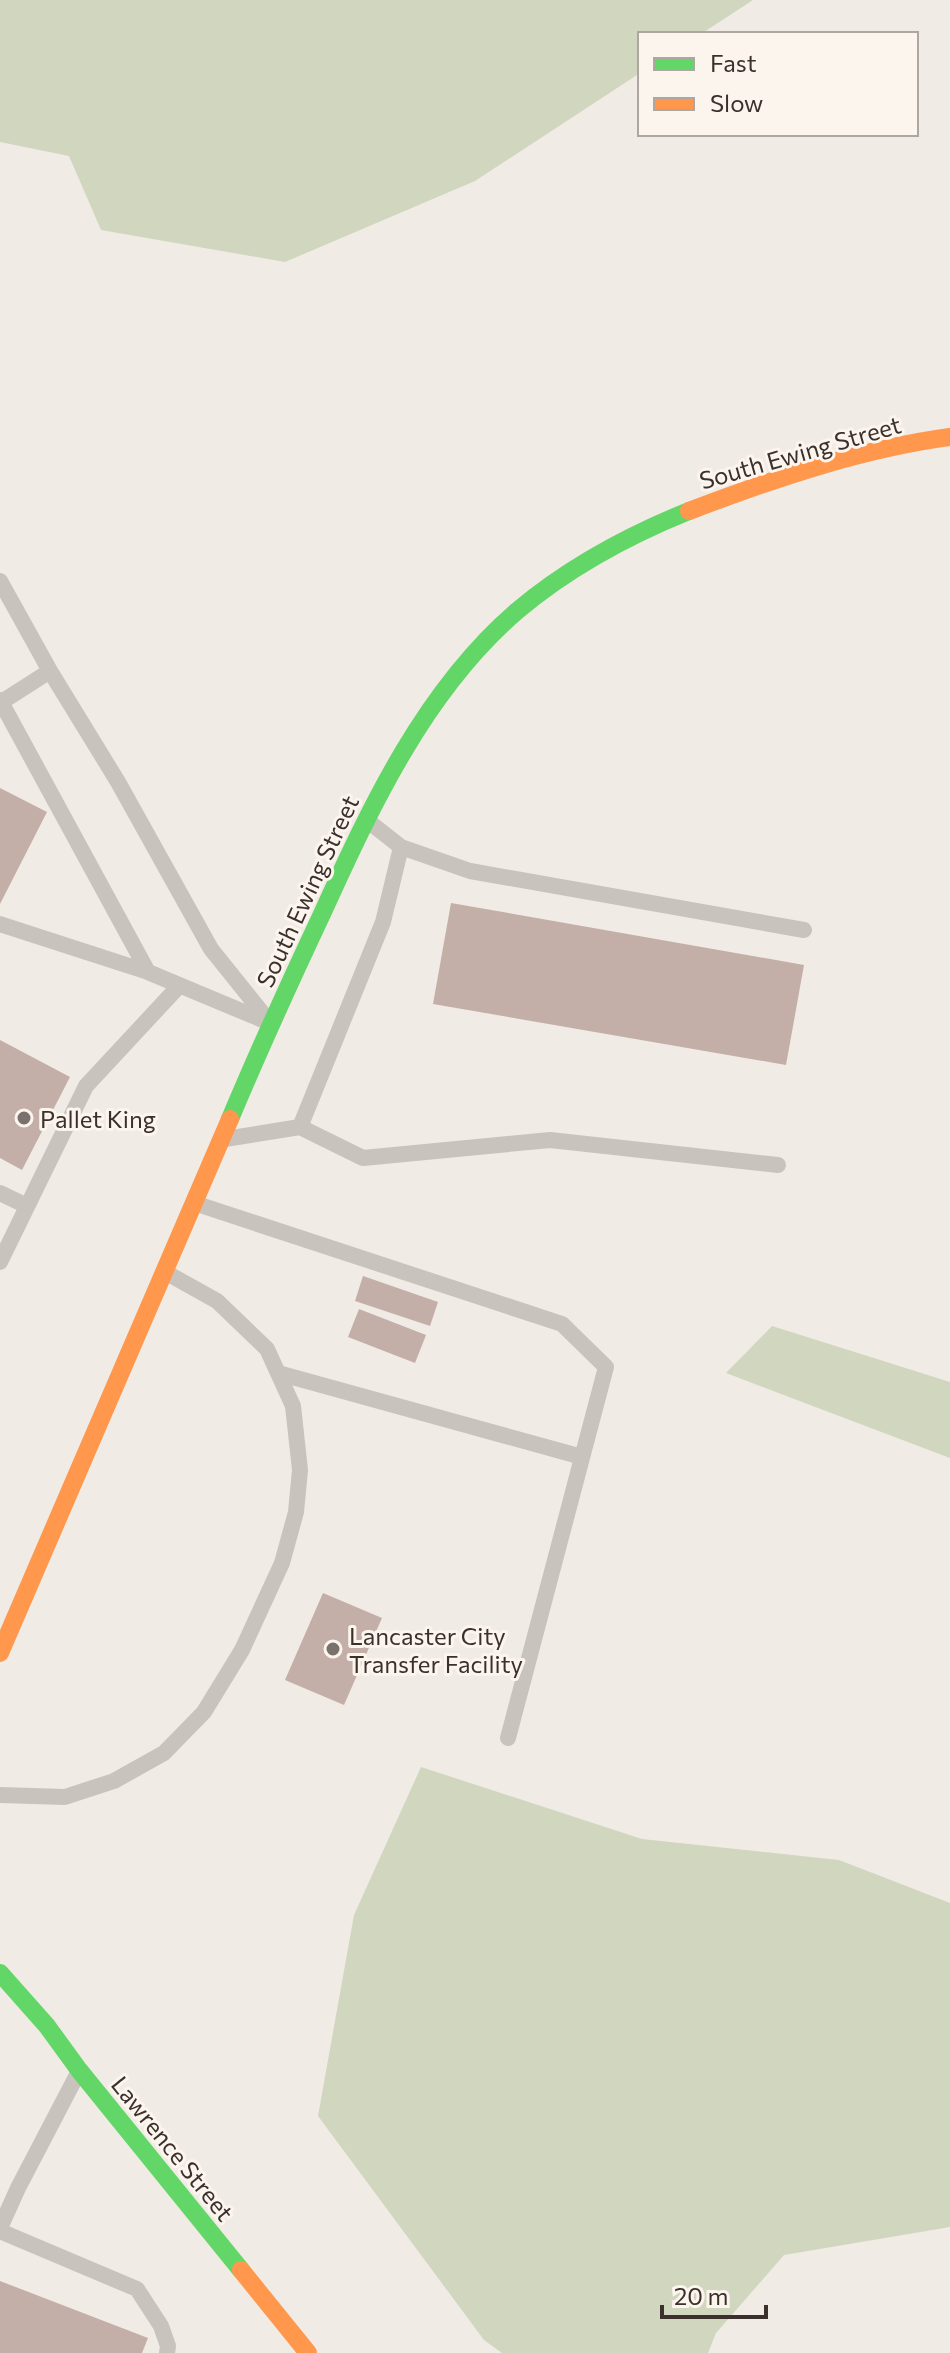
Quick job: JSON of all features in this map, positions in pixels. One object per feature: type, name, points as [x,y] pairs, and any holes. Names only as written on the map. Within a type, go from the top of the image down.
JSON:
[{"type":"street","name":"South Ewing Street","points":[[0,1653],[271,1024],[366,820],[415,734],[453,680],[485,643],[561,577],[633,534],[749,489],[842,460],[950,437]]},
{"type":"street","name":"Lawrence Street","points":[[0,1973],[47,2026],[79,2070],[308,2353]]},
{"type":"lane","points":[[0,581],[211,949],[271,1024]]},
{"type":"lane","points":[[50,671],[0,702],[148,972]]},
{"type":"lane","points":[[366,820],[401,847],[470,871],[804,930]]},
{"type":"lane","points":[[300,1127],[383,922],[401,847]]},
{"type":"lane","points":[[0,924],[148,972],[271,1024]]},
{"type":"lane","points":[[0,1262],[86,1086],[179,986]]},
{"type":"lane","points":[[221,1140],[300,1127],[363,1158],[550,1140],[778,1165]]},
{"type":"lane","points":[[0,1193],[27,1206]]},
{"type":"lane","points":[[195,1203],[562,1324],[606,1367],[508,1738]]},
{"type":"lane","points":[[0,1795],[65,1797],[114,1781],[164,1753],[204,1712],[242,1650],[282,1563],[296,1512],[300,1470],[293,1406],[267,1349],[217,1301],[165,1272]]},
{"type":"lane","points":[[278,1373],[582,1457]]},
{"type":"lane","points":[[79,2070],[18,2188],[0,2230],[137,2289],[161,2326],[168,2346],[167,2353]]},
{"type":"green space","points":[[0,0],[753,0],[704,32],[638,32],[638,74],[475,181],[285,262],[101,230],[69,156],[0,142]]},
{"type":"green space","points":[[772,1326],[950,1382],[950,1458],[726,1373]]},
{"type":"green space","points":[[421,1767],[642,1839],[839,1860],[950,1903],[950,2227],[784,2255],[716,2333],[708,2353],[502,2353],[484,2340],[318,2116],[354,1915]]},
{"type":"building","points":[[0,788],[47,812],[0,904]]},
{"type":"building","points":[[451,903],[804,965],[786,1065],[433,1004]]},
{"type":"building","name":"Pallet King","points":[[0,1040],[70,1077],[22,1170],[0,1158]]},
{"type":"building","points":[[363,1276],[438,1302],[430,1326],[355,1301]]},
{"type":"building","points":[[359,1309],[426,1335],[415,1363],[348,1337]]},
{"type":"building","name":"Lancaster City Transfer Facility","points":[[323,1593],[382,1618],[344,1705],[285,1680]]},
{"type":"building","points":[[0,2281],[148,2338],[142,2353],[0,2353]]},
{"type":"traffic: fast","points":[[230,1119],[360,832],[403,752],[455,676],[484,642],[536,595],[621,542],[689,511]]},
{"type":"traffic: fast","points":[[0,1973],[47,2026],[241,2270]]},
{"type":"traffic: slow","points":[[689,511],[818,466],[883,449],[950,437]]},
{"type":"traffic: slow","points":[[0,1653],[230,1119]]},
{"type":"traffic: slow","points":[[241,2270],[308,2353]]},
{"type":"place","name":"Pallet King","points":[[24,1118]]},
{"type":"place","name":"Lancaster City Transfer Facility","points":[[333,1649]]}]
